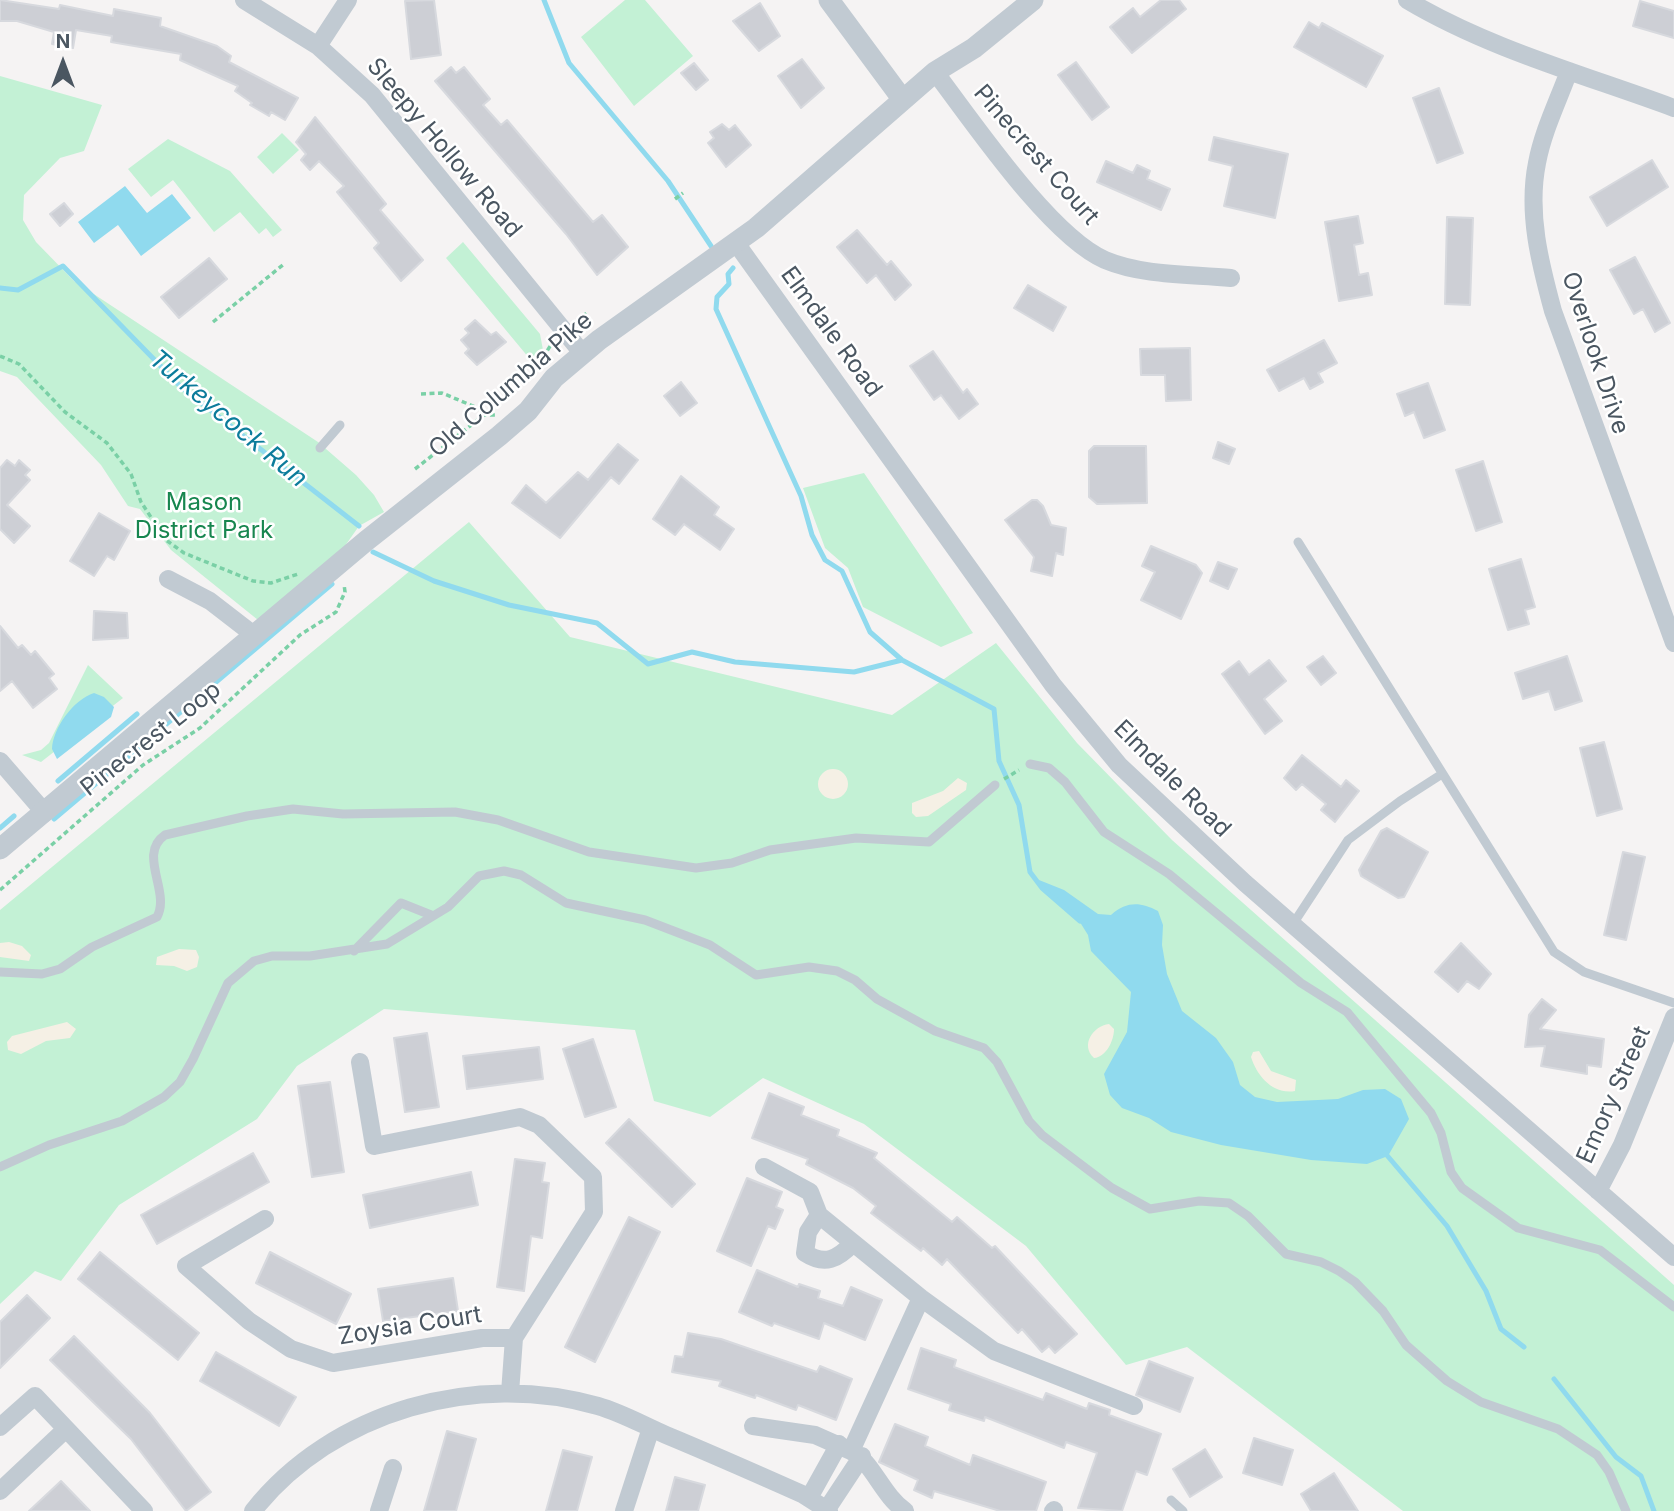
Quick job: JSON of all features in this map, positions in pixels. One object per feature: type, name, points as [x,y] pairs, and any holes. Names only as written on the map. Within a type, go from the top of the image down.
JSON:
[{"type":"street","name":"Sleepy Hollow Road","points":[[244,0],[318,46],[372,95],[583,354]]},
{"type":"street","points":[[318,46],[348,0]]},
{"type":"street","points":[[829,0],[903,100]]},
{"type":"street","name":"Old Columbia Pike","points":[[0,849],[254,635],[315,575],[528,411],[545,387],[583,354],[648,302],[736,243],[935,72],[974,48],[1033,0]]},
{"type":"street","points":[[1407,0],[1453,24],[1569,71],[1674,108]]},
{"type":"street","name":"Overlook Drive","points":[[1569,71],[1537,161],[1534,220],[1539,260],[1555,318],[1674,643]]},
{"type":"street","name":"Pinecrest Court","points":[[935,72],[1052,219],[1086,250],[1129,268],[1231,278]]},
{"type":"street","name":"Elmdale Road","points":[[736,243],[1074,713],[1164,810],[1674,1258]]},
{"type":"street","points":[[168,579],[210,601],[254,635]]},
{"type":"street","points":[[0,761],[45,813]]},
{"type":"street","name":"Emory Street","points":[[1598,1191],[1622,1145],[1674,1017]]},
{"type":"street","points":[[360,1062],[374,1146],[520,1117],[539,1125],[593,1177],[594,1212],[514,1338],[510,1393]]},
{"type":"street","points":[[764,1167],[810,1192],[818,1215],[921,1298],[994,1351],[1134,1406]]},
{"type":"street","points":[[818,1215],[808,1232],[805,1253],[816,1260],[831,1261],[853,1243]]},
{"type":"street","name":"Zoysia Court","points":[[265,1219],[186,1266],[248,1321],[291,1349],[333,1363],[482,1338],[514,1338]]},
{"type":"street","points":[[253,1511],[282,1480],[312,1455],[376,1420],[444,1398],[510,1393],[564,1398],[598,1406],[809,1498],[828,1510],[851,1450],[921,1298]]},
{"type":"street","points":[[0,1427],[35,1396],[144,1511]]},
{"type":"street","points":[[753,1426],[815,1435],[851,1450],[878,1484],[905,1511]]},
{"type":"street","points":[[624,1511],[650,1428]]},
{"type":"street","points":[[0,1490],[66,1429]]},
{"type":"street","points":[[809,1498],[851,1450]]},
{"type":"street","points":[[379,1511],[393,1468]]},
{"type":"lane","points":[[320,448],[340,425]]},
{"type":"lane","points":[[1298,542],[1554,952],[1584,972],[1674,1003]]},
{"type":"lane","points":[[1030,764],[1049,768],[1065,782],[1104,832],[1169,874],[1301,983],[1347,1012],[1431,1113],[1441,1133],[1451,1172],[1461,1188],[1518,1228],[1600,1250],[1674,1307]]},
{"type":"lane","points":[[1293,924],[1348,840],[1441,774]]},
{"type":"lane","points":[[0,972],[42,975],[60,969],[92,947],[157,917],[162,907],[153,850],[156,841],[165,835],[247,816],[293,809],[343,814],[455,812],[498,820],[589,852],[696,867],[732,863],[770,850],[856,838],[929,842],[943,833],[956,817],[995,785]]},
{"type":"lane","points":[[0,1167],[49,1145],[122,1121],[164,1097],[180,1082],[193,1059],[228,983],[254,961],[272,956],[354,951],[387,944],[448,907],[479,876],[504,871],[536,881],[566,903],[645,920],[710,945],[756,975],[809,967],[837,971],[855,980],[865,991],[935,1031],[984,1048],[997,1062],[1029,1121],[1042,1136],[1112,1188],[1150,1209],[1199,1201],[1229,1203],[1248,1216],[1286,1254],[1321,1262],[1355,1282],[1383,1311],[1406,1345],[1447,1381],[1481,1402],[1558,1429],[1597,1455],[1609,1472],[1626,1511]]},
{"type":"lane","points":[[354,951],[401,903],[431,915]]},
{"type":"lane","points":[[1171,1500],[1183,1511]]},
{"type":"path","points":[[675,199],[683,193]]},
{"type":"path","points":[[213,322],[284,264]]},
{"type":"path","points":[[532,375],[546,349],[587,313]]},
{"type":"path","points":[[0,356],[19,364],[65,412],[107,443],[131,474],[141,502],[166,540],[184,553],[253,581],[271,583],[293,574],[315,575]]},
{"type":"path","points":[[421,394],[442,393],[493,415]]},
{"type":"path","points":[[415,470],[484,415],[504,416]]},
{"type":"path","name":"Pinecrest Loop","points":[[0,890],[143,765],[200,728],[300,635],[336,612],[345,592],[344,583],[337,577],[315,575]]},
{"type":"path","points":[[995,785],[1030,764]]},
{"type":"green space","points":[[625,0],[645,0],[693,56],[634,106],[581,37]]},
{"type":"green space","name":"Mason District Park","points":[[0,76],[102,105],[84,151],[60,158],[24,195],[23,220],[36,242],[74,281],[318,442],[356,475],[374,495],[384,512],[359,526],[340,553],[258,620],[171,550],[140,509],[128,506],[101,465],[17,377],[0,371]]},
{"type":"green space","points":[[282,133],[299,150],[273,174],[257,157]]},
{"type":"green space","points":[[168,139],[230,171],[282,230],[273,237],[266,228],[259,234],[240,212],[214,232],[173,180],[151,197],[128,169]]},
{"type":"green space","points":[[463,242],[540,334],[543,350],[534,364],[446,258]]},
{"type":"green space","points":[[864,473],[973,633],[941,647],[863,607],[848,568],[825,548],[803,488]]},
{"type":"green space","points":[[469,522],[570,637],[892,715],[996,643],[1077,743],[1172,840],[1674,1285],[1674,1511],[1403,1511],[1187,1347],[1126,1365],[1026,1246],[864,1124],[763,1078],[710,1117],[654,1101],[635,1030],[384,1009],[297,1066],[257,1119],[119,1205],[61,1281],[35,1271],[0,1304],[0,910]]},
{"type":"green space","points":[[88,665],[123,698],[41,762],[22,755],[41,750],[49,743]]},
{"type":"sand","points":[[833,769],[844,773],[848,784],[844,795],[833,799],[822,795],[818,784],[822,773]]},
{"type":"sand","points":[[958,778],[967,783],[966,790],[928,816],[916,817],[912,813],[912,803],[943,791]]},
{"type":"sand","points":[[9,942],[22,946],[31,955],[29,961],[0,957],[0,943]]},
{"type":"sand","points":[[179,949],[196,950],[199,957],[197,967],[187,971],[174,966],[156,965],[157,957]]},
{"type":"sand","points":[[67,1022],[76,1029],[70,1038],[46,1041],[21,1054],[8,1050],[7,1042],[12,1036]]},
{"type":"sand","points":[[1109,1024],[1114,1029],[1111,1043],[1106,1052],[1094,1058],[1088,1047],[1090,1037],[1098,1028]]},
{"type":"sand","points":[[1259,1051],[1271,1071],[1296,1080],[1295,1091],[1280,1090],[1267,1083],[1257,1071],[1251,1057],[1253,1052]]},
{"type":"water","points":[[125,186],[147,213],[172,194],[191,218],[141,256],[118,225],[94,243],[78,222]]},
{"type":"water","points":[[94,693],[104,697],[114,707],[111,717],[57,759],[52,749],[60,724],[72,708]]},
{"type":"water","points":[[1039,880],[1064,890],[1098,914],[1111,915],[1134,904],[1158,911],[1163,925],[1162,945],[1167,974],[1182,1011],[1216,1038],[1233,1062],[1240,1085],[1255,1097],[1277,1102],[1338,1099],[1363,1090],[1385,1089],[1401,1099],[1409,1119],[1388,1156],[1367,1164],[1311,1160],[1221,1145],[1171,1132],[1149,1118],[1122,1108],[1110,1095],[1104,1074],[1127,1032],[1131,992],[1091,951],[1088,935],[1078,919],[1042,888]]},
{"type":"building","points":[[0,0],[59,9],[60,5],[113,16],[114,9],[161,18],[160,26],[217,46],[231,56],[229,62],[298,98],[285,120],[271,112],[269,116],[250,105],[252,103],[235,91],[238,86],[180,60],[181,54],[111,42],[112,36],[76,30],[73,48],[52,44],[54,32],[17,21],[0,21]]},
{"type":"building","points":[[434,0],[441,55],[411,59],[405,1]]},
{"type":"building","points":[[1161,0],[1179,0],[1186,9],[1132,53],[1110,27],[1133,8],[1140,17]]},
{"type":"building","points":[[1640,1],[1674,11],[1674,38],[1633,26]]},
{"type":"building","points":[[760,3],[780,36],[759,51],[733,21]]},
{"type":"building","points":[[1309,22],[1319,28],[1322,23],[1383,56],[1366,87],[1294,47]]},
{"type":"building","points":[[802,59],[824,88],[801,108],[778,76]]},
{"type":"building","points":[[1076,62],[1109,107],[1092,120],[1058,75]]},
{"type":"building","points":[[694,63],[708,80],[696,90],[681,73]]},
{"type":"building","points":[[451,67],[456,73],[464,67],[490,99],[483,105],[501,125],[507,120],[593,222],[602,215],[628,247],[597,275],[566,234],[435,81]]},
{"type":"building","points":[[1439,88],[1463,153],[1437,163],[1413,98]]},
{"type":"building","points":[[315,117],[386,204],[380,210],[423,260],[401,281],[374,248],[379,243],[337,192],[344,186],[319,161],[310,170],[301,160],[306,154],[296,142]]},
{"type":"building","points":[[722,124],[729,130],[735,125],[751,145],[726,167],[708,143],[714,138],[710,132]]},
{"type":"building","points":[[1214,137],[1288,154],[1275,218],[1224,206],[1233,166],[1209,160]]},
{"type":"building","points":[[1652,160],[1668,187],[1607,226],[1590,197]]},
{"type":"building","points":[[1106,161],[1133,173],[1137,165],[1150,171],[1147,179],[1170,189],[1161,210],[1097,182]]},
{"type":"building","points":[[64,203],[73,214],[60,226],[50,214]]},
{"type":"building","points":[[1358,216],[1363,243],[1354,245],[1359,275],[1368,273],[1372,295],[1339,301],[1325,222]]},
{"type":"building","points":[[1447,217],[1473,218],[1470,305],[1445,304]]},
{"type":"building","points":[[857,230],[887,265],[891,261],[911,285],[895,300],[876,275],[867,283],[837,247]]},
{"type":"building","points":[[1635,257],[1670,323],[1655,332],[1643,309],[1634,314],[1610,270]]},
{"type":"building","points":[[209,258],[227,279],[179,318],[161,297]]},
{"type":"building","points":[[1028,285],[1066,307],[1053,331],[1014,308]]},
{"type":"building","points":[[475,320],[491,335],[496,332],[506,342],[477,365],[465,353],[469,349],[461,340],[469,333],[465,329]]},
{"type":"building","points":[[1324,340],[1337,363],[1318,373],[1323,382],[1310,389],[1304,378],[1279,391],[1267,370]]},
{"type":"building","points":[[1190,348],[1191,400],[1166,401],[1165,375],[1141,375],[1140,349]]},
{"type":"building","points":[[933,351],[963,393],[967,389],[978,404],[959,419],[941,395],[934,400],[910,366]]},
{"type":"building","points":[[681,382],[697,403],[680,416],[664,396]]},
{"type":"building","points":[[1428,383],[1445,430],[1424,438],[1414,412],[1405,416],[1397,394]]},
{"type":"building","points":[[1218,442],[1235,449],[1229,464],[1213,458]]},
{"type":"building","points":[[618,444],[638,460],[619,484],[611,477],[560,538],[512,503],[526,485],[546,503],[578,472],[588,480]]},
{"type":"building","points":[[1094,446],[1146,446],[1147,503],[1097,504],[1089,497],[1089,451]]},
{"type":"building","points":[[7,460],[15,466],[19,460],[30,470],[25,475],[30,480],[7,505],[30,526],[14,543],[0,529],[0,468]]},
{"type":"building","points":[[1483,461],[1502,522],[1476,531],[1456,470]]},
{"type":"building","points":[[681,476],[719,507],[714,515],[734,529],[720,550],[684,524],[675,535],[653,519]]},
{"type":"building","points":[[1032,500],[1037,500],[1043,506],[1051,525],[1066,528],[1063,555],[1056,553],[1052,576],[1031,571],[1034,557],[1005,520]]},
{"type":"building","points":[[99,513],[130,531],[114,560],[107,556],[94,576],[70,561]]},
{"type":"building","points":[[1151,546],[1196,565],[1202,573],[1181,619],[1141,600],[1155,572],[1142,566]]},
{"type":"building","points":[[1521,559],[1535,607],[1525,610],[1529,624],[1508,630],[1489,569]]},
{"type":"building","points":[[1218,562],[1237,569],[1228,589],[1210,581]]},
{"type":"building","points":[[94,611],[127,613],[128,638],[93,640]]},
{"type":"building","points":[[0,626],[18,648],[22,645],[31,655],[35,651],[54,674],[49,678],[57,689],[33,708],[12,681],[0,691]]},
{"type":"building","points":[[1323,656],[1336,673],[1321,685],[1307,667]]},
{"type":"building","points":[[1567,656],[1582,701],[1555,710],[1549,691],[1523,699],[1515,673]]},
{"type":"building","points":[[1269,660],[1286,681],[1264,699],[1282,721],[1265,734],[1222,674],[1239,661],[1249,675]]},
{"type":"building","points":[[1604,742],[1622,809],[1597,816],[1580,748]]},
{"type":"building","points":[[1302,755],[1341,787],[1346,780],[1359,791],[1335,822],[1321,810],[1326,804],[1302,784],[1296,790],[1284,778]]},
{"type":"building","points":[[1387,828],[1428,852],[1404,897],[1398,898],[1361,876],[1359,870],[1381,831]]},
{"type":"building","points":[[1623,852],[1645,857],[1626,940],[1604,935]]},
{"type":"building","points":[[1461,943],[1491,974],[1479,989],[1467,981],[1458,992],[1435,972]]},
{"type":"building","points":[[1542,999],[1556,1010],[1540,1029],[1604,1039],[1601,1067],[1587,1065],[1587,1074],[1541,1066],[1545,1046],[1525,1047],[1529,1015]]},
{"type":"building","points":[[427,1033],[439,1107],[405,1112],[394,1038]]},
{"type":"building","points":[[593,1039],[616,1107],[585,1117],[563,1049]]},
{"type":"building","points":[[539,1047],[543,1079],[467,1089],[463,1056]]},
{"type":"building","points":[[330,1082],[344,1172],[312,1177],[298,1086]]},
{"type":"building","points":[[769,1093],[804,1107],[801,1115],[839,1130],[837,1136],[877,1153],[874,1158],[952,1222],[957,1217],[992,1248],[995,1246],[1077,1334],[1055,1353],[1049,1346],[1042,1352],[1022,1329],[1018,1333],[947,1259],[942,1265],[923,1248],[921,1251],[871,1213],[876,1206],[853,1188],[806,1164],[808,1159],[752,1138]]},
{"type":"building","points":[[629,1119],[695,1184],[672,1207],[606,1143]]},
{"type":"building","points":[[253,1153],[269,1182],[157,1244],[141,1215]]},
{"type":"building","points":[[515,1159],[545,1163],[542,1182],[549,1183],[542,1238],[531,1236],[524,1291],[497,1287]]},
{"type":"building","points":[[471,1172],[478,1205],[370,1228],[363,1195]]},
{"type":"building","points":[[747,1178],[782,1192],[776,1207],[783,1210],[775,1229],[768,1226],[751,1266],[717,1251]]},
{"type":"building","points":[[629,1217],[660,1232],[595,1362],[565,1347]]},
{"type":"building","points":[[100,1252],[199,1333],[178,1360],[78,1279]]},
{"type":"building","points":[[270,1252],[351,1294],[336,1324],[256,1283]]},
{"type":"building","points":[[757,1270],[798,1287],[799,1284],[820,1291],[818,1298],[843,1306],[851,1287],[882,1300],[865,1340],[824,1323],[819,1339],[774,1323],[772,1326],[739,1312]]},
{"type":"building","points":[[453,1278],[458,1311],[383,1321],[378,1289]]},
{"type":"building","points":[[27,1295],[50,1318],[0,1368],[0,1322]]},
{"type":"building","points":[[688,1333],[721,1339],[817,1372],[820,1366],[852,1379],[836,1420],[798,1405],[796,1410],[756,1395],[755,1398],[719,1386],[721,1381],[672,1372],[675,1356],[683,1357]]},
{"type":"building","points":[[74,1336],[150,1413],[211,1492],[186,1511],[131,1439],[50,1360]]},
{"type":"building","points":[[921,1348],[956,1360],[954,1367],[1043,1400],[1046,1393],[1087,1409],[1089,1403],[1110,1410],[1109,1415],[1161,1434],[1147,1475],[1136,1471],[1122,1511],[1078,1508],[1097,1453],[1066,1442],[1064,1448],[985,1417],[984,1421],[949,1410],[951,1404],[908,1389]]},
{"type":"building","points":[[216,1352],[296,1397],[279,1426],[200,1381]]},
{"type":"building","points":[[1149,1361],[1193,1378],[1180,1412],[1136,1395]]},
{"type":"building","points":[[895,1424],[928,1437],[925,1446],[970,1465],[973,1455],[1046,1482],[1036,1511],[1000,1511],[934,1491],[932,1498],[914,1490],[918,1480],[879,1462]]},
{"type":"building","points":[[447,1431],[476,1439],[456,1511],[424,1511]]},
{"type":"building","points":[[1254,1438],[1293,1450],[1282,1485],[1243,1473]]},
{"type":"building","points":[[1205,1449],[1222,1477],[1190,1497],[1173,1469]]},
{"type":"building","points":[[563,1450],[592,1457],[577,1511],[546,1511]]},
{"type":"building","points":[[1334,1473],[1358,1511],[1311,1511],[1301,1494]]},
{"type":"building","points":[[675,1477],[705,1485],[698,1511],[666,1511]]},
{"type":"building","points":[[61,1481],[90,1511],[29,1511]]},
{"type":"waterway","name":"Turkeycock Run","points":[[544,0],[569,63],[668,181],[711,246]]},
{"type":"waterway","name":"Turkeycock Run","points":[[0,288],[18,290],[63,266],[182,388],[359,526]]},
{"type":"waterway","name":"Turkeycock Run","points":[[733,268],[728,274],[729,284],[717,297],[716,309],[801,496],[812,535],[825,560],[842,571],[870,632],[902,660],[994,709],[999,761],[1019,805],[1030,872],[1042,888],[1080,921]]},
{"type":"waterway","name":"Turkeycock Run","points":[[373,552],[434,581],[509,605],[597,623],[648,664],[692,652],[735,662],[854,672],[902,660]]},
{"type":"waterway","points":[[54,819],[332,584]]},
{"type":"waterway","points":[[58,781],[137,714]]},
{"type":"waterway","points":[[0,828],[14,816]]},
{"type":"waterway","name":"Turkeycock Run","points":[[1385,1153],[1447,1226],[1486,1291],[1501,1329],[1524,1347]]},
{"type":"waterway","name":"Turkeycock Run","points":[[1554,1379],[1616,1457],[1641,1476],[1654,1511]]}]
